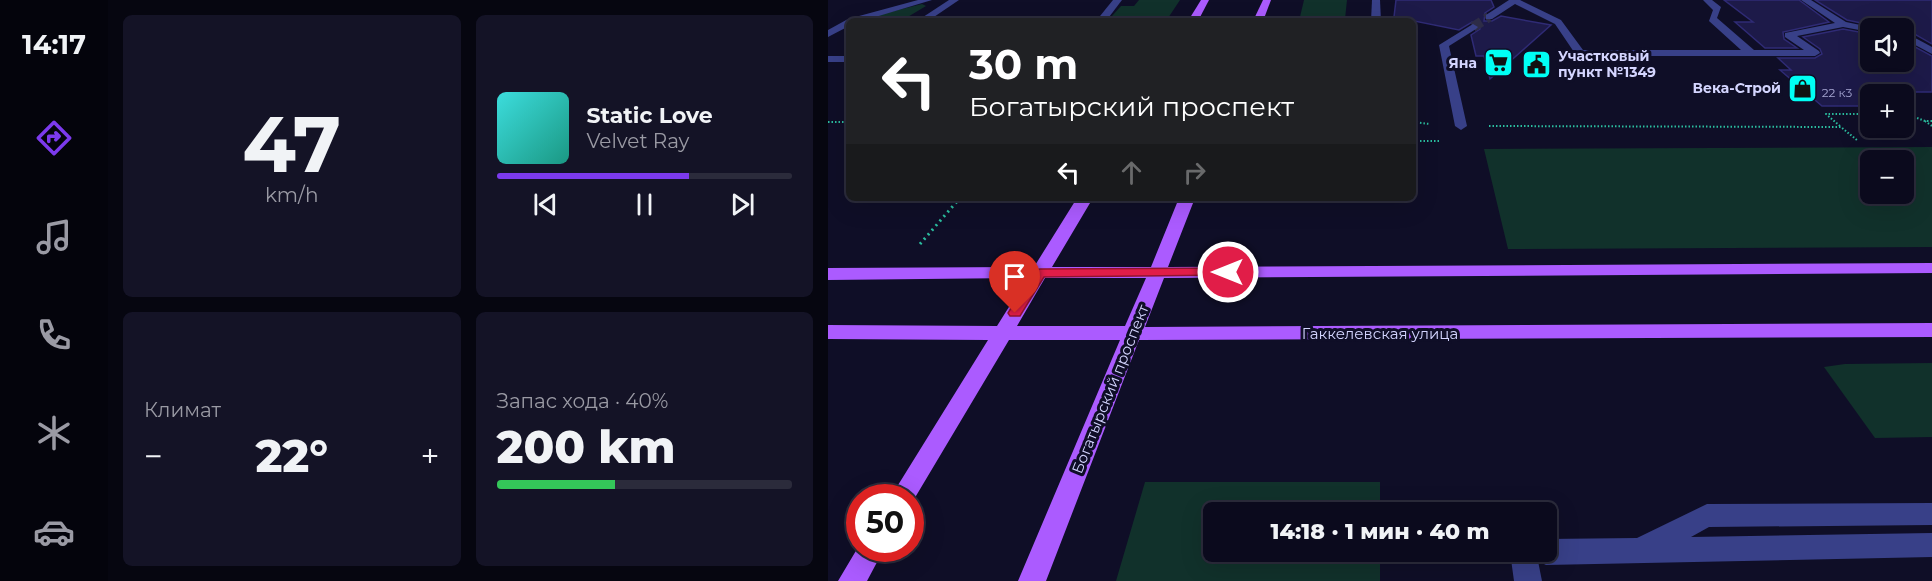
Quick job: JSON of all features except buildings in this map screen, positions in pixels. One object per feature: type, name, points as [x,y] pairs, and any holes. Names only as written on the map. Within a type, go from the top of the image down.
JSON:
[{"type":"main road","points":[[1195,18],[1205,0]]},
{"type":"main road","points":[[1259,18],[1267,0]]},
{"type":"main road","points":[[911,484],[1083,201]]},
{"type":"main road","name":"Богатырский проспект","points":[[1032,581],[1186,201]]},
{"type":"main road","points":[[828,274],[1932,268]]},
{"type":"main road","name":"Гаккелевская улица","points":[[828,332],[1931,331]]},
{"type":"main road","points":[[852,581],[863,562]]},
{"type":"street","points":[[864,18],[928,0]]},
{"type":"street","points":[[927,18],[955,0]]},
{"type":"street","points":[[1103,18],[1118,0]]},
{"type":"street","points":[[1376,0],[1376,18]]},
{"type":"street","points":[[1707,0],[1718,9],[1712,19],[1751,53]]},
{"type":"street","points":[[1805,0],[1843,24],[1860,27]]},
{"type":"street","points":[[1489,17],[1514,1],[1558,22],[1580,53],[1815,53],[1789,35],[1843,24]]},
{"type":"street","points":[[828,34],[846,24]]},
{"type":"street","points":[[1461,126],[1444,45],[1473,27]]},
{"type":"street","points":[[1914,41],[1932,51]]},
{"type":"street","points":[[828,59],[846,59]]},
{"type":"street","points":[[1639,550],[1707,516],[1932,514]]},
{"type":"street","points":[[1557,552],[1932,545]]},
{"type":"street","points":[[1525,562],[1528,581]]},
{"type":"path","points":[[1857,141],[1826,114],[1860,114]]},
{"type":"path","points":[[1914,117],[1932,126]]},
{"type":"path","points":[[1925,121],[1932,121]]},
{"type":"path","points":[[828,122],[846,122]]},
{"type":"path","points":[[1461,126],[1841,127]]},
{"type":"path","points":[[918,246],[957,201]]},
{"type":"green space","points":[[1139,0],[1180,0],[1168,18],[1113,18],[1112,16],[1121,6],[1134,6]]},
{"type":"green space","points":[[1304,0],[1347,0],[1345,18],[1300,18]]},
{"type":"green space","points":[[922,4],[926,6],[906,18],[866,18]]},
{"type":"green space","points":[[1932,147],[1932,247],[1508,249],[1484,149]]},
{"type":"green space","points":[[1932,363],[1932,437],[1875,438],[1824,367],[1845,364]]},
{"type":"green space","points":[[1145,482],[1380,482],[1380,502],[1203,502],[1203,562],[1380,562],[1380,581],[1116,581]]},
{"type":"tunnel","points":[[1473,27],[1489,17]]},
{"type":"place","name":"Яна","points":[[1498,63]]},
{"type":"place","name":"Участковый пункт №1349","points":[[1537,64]]},
{"type":"place","name":"Века-Строй","points":[[1802,88]]},
{"type":"route","points":[[1015,313],[1040,273],[1228,272]]}]
